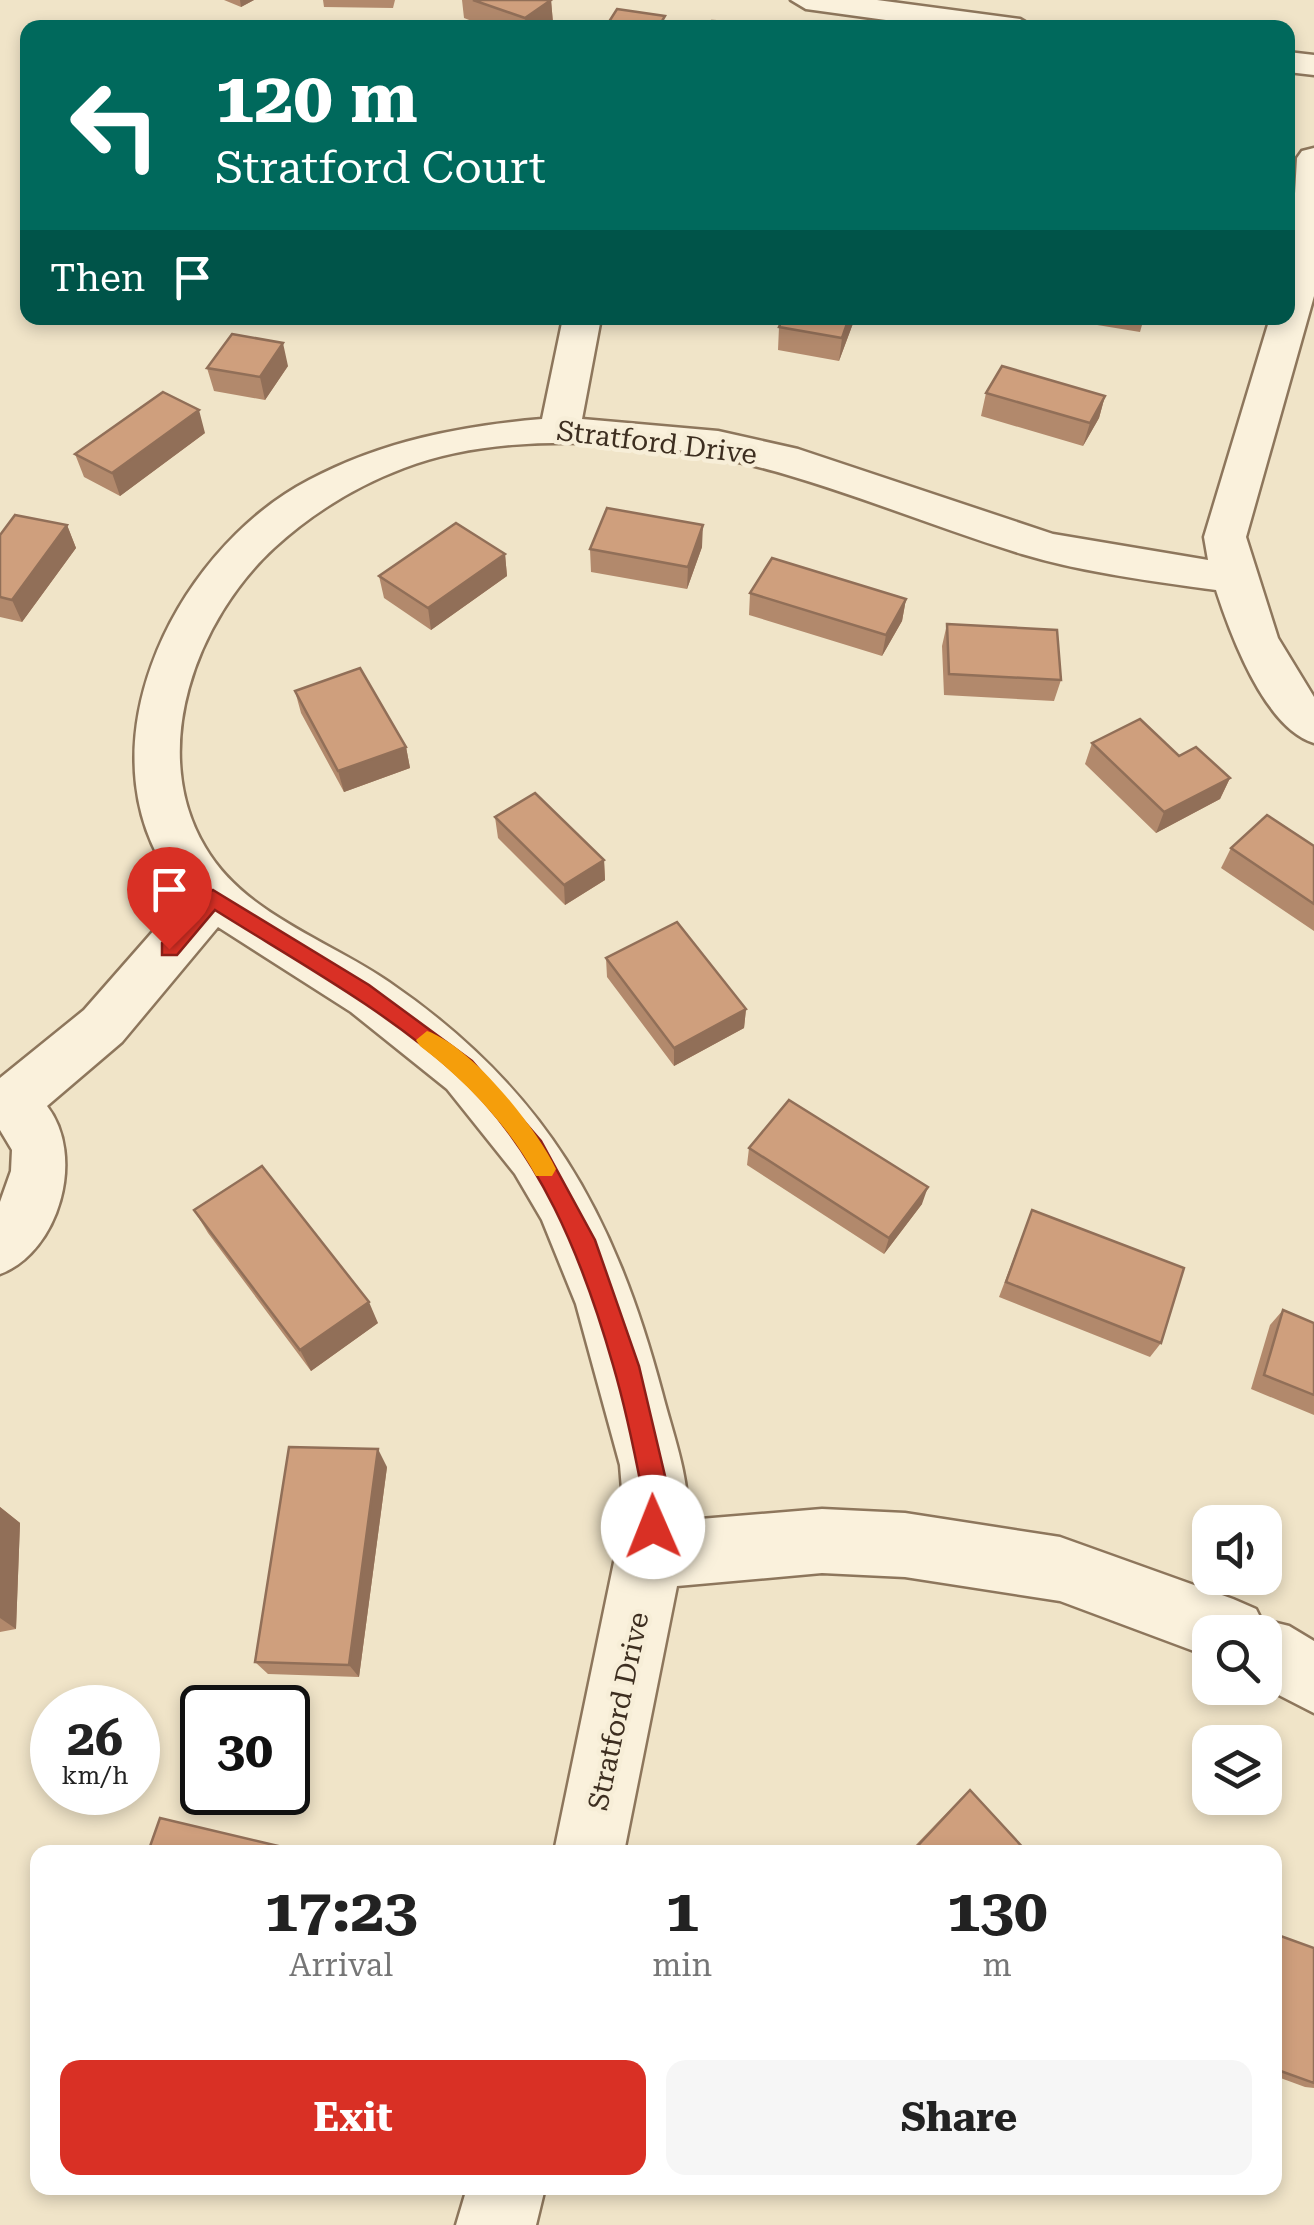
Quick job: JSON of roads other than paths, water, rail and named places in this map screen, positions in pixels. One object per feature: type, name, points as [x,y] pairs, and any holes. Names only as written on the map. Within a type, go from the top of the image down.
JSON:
[{"type":"street","points":[[806,0],[959,20]]},
{"type":"street","points":[[1295,297],[1306,259],[1314,158]]},
{"type":"street","points":[[560,426],[581,325]]},
{"type":"street","points":[[1287,325],[1225,537],[1233,578],[1264,656],[1314,726]]},
{"type":"street","name":"Stratford Drive","points":[[590,1845],[650,1556],[656,1497],[626,1366],[583,1240],[533,1148],[464,1068],[361,991],[213,898],[179,849],[156,780],[160,702],[171,662],[232,566],[304,501],[379,462],[480,434],[560,426],[728,445],[804,464],[1044,546],[1110,561],[1233,578]]},
{"type":"street","points":[[0,1248],[29,1210],[41,1170],[38,1144],[28,1122],[5,1103],[103,1026],[213,898]]},
{"type":"street","points":[[650,1556],[822,1541],[905,1545],[1060,1569],[1192,1617]]},
{"type":"street","points":[[1282,1660],[1314,1679]]},
{"type":"street","points":[[496,2225],[504,2195]]}]
